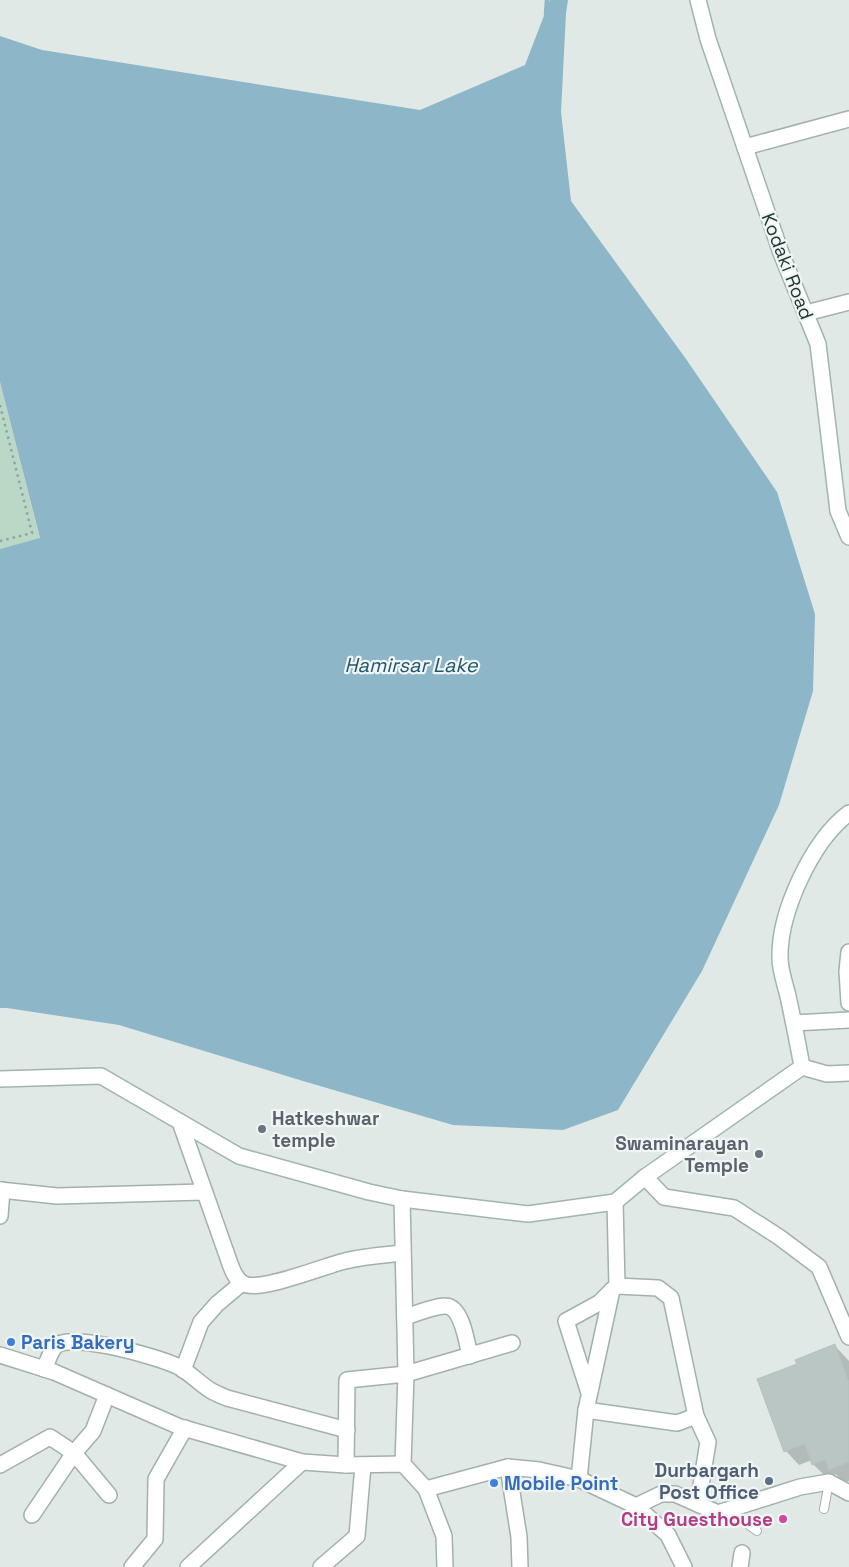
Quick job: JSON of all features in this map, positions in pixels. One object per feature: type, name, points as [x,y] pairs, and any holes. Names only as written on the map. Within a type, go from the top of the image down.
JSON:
[{"type":"street","name":"Kodaki Road","points":[[697,0],[708,39],[781,253],[818,344],[838,511],[849,537]]},
{"type":"street","points":[[744,147],[849,119]]},
{"type":"street","points":[[806,313],[849,302]]},
{"type":"street","points":[[802,1068],[780,959],[783,926],[797,886],[816,849],[836,823],[849,813]]},
{"type":"street","points":[[849,952],[847,971],[849,1003]]},
{"type":"street","points":[[794,1023],[849,1020]]},
{"type":"street","points":[[0,1079],[100,1076],[239,1156],[369,1192],[402,1199],[528,1214],[615,1202],[646,1177],[802,1068],[827,1074],[849,1073]]},
{"type":"street","points":[[180,1122],[228,1258],[242,1284]]},
{"type":"street","points":[[646,1177],[664,1197],[734,1208],[779,1237],[819,1268],[849,1337]]},
{"type":"street","points":[[0,1216],[1,1190],[57,1196],[204,1192]]},
{"type":"street","points":[[402,1199],[406,1374],[403,1464],[426,1489],[444,1536],[446,1567]]},
{"type":"street","points":[[579,1479],[586,1410],[614,1288],[615,1202]]},
{"type":"street","points":[[183,1370],[201,1322],[217,1304],[242,1284],[258,1286],[345,1261],[368,1256],[403,1253]]},
{"type":"street","points":[[590,1394],[566,1321],[599,1303],[614,1288],[658,1288],[671,1298],[696,1416],[708,1442],[698,1504]]},
{"type":"street","points":[[405,1317],[442,1306],[452,1307],[457,1312],[461,1322],[470,1356]]},
{"type":"street","points":[[44,1369],[53,1349],[68,1342],[129,1349],[183,1370],[210,1390],[227,1398],[347,1430]]},
{"type":"street","points":[[346,1465],[347,1380],[406,1374],[512,1343]]},
{"type":"street","points":[[0,1354],[44,1369],[185,1428],[302,1462],[346,1465],[403,1464]]},
{"type":"street","points":[[32,1515],[74,1453],[94,1431],[107,1395]]},
{"type":"street","points":[[586,1410],[677,1423],[696,1416]]},
{"type":"street","points":[[132,1567],[155,1539],[156,1479],[185,1428]]},
{"type":"street","points":[[0,1465],[50,1437],[74,1453],[109,1495]]},
{"type":"street","points":[[188,1567],[302,1462]]},
{"type":"street","points":[[321,1567],[357,1536],[363,1465]]},
{"type":"street","points":[[426,1489],[508,1467],[539,1470],[579,1479],[636,1506],[668,1535],[684,1567]]},
{"type":"street","points":[[508,1467],[519,1537],[520,1567]]},
{"type":"street","points":[[636,1506],[661,1494],[675,1494],[718,1514],[800,1487],[829,1482],[849,1493]]},
{"type":"lane","points":[[824,1509],[829,1482]]},
{"type":"lane","points":[[728,1510],[757,1531]]},
{"type":"path","points":[[0,405],[32,533],[0,541]]},
{"type":"green space","points":[[0,382],[40,539],[0,549]]},
{"type":"water","name":"Hamirsar Lake","points":[[550,0],[568,0],[561,112],[571,201],[686,359],[777,492],[815,614],[813,691],[779,805],[702,971],[618,1110],[563,1130],[453,1125],[119,1025],[0,1008],[0,549],[40,538],[0,382],[0,36],[42,50],[420,110],[525,65]]},
{"type":"building","points":[[835,1344],[849,1382],[849,1462],[829,1470],[825,1460],[812,1465],[805,1444],[784,1452],[757,1379],[797,1364],[795,1360]]},
{"type":"waterway","points":[[546,14],[547,0]]},
{"type":"place","name":"Hatkeshwar temple","points":[[262,1129]]},
{"type":"place","name":"Swaminarayan Temple","points":[[759,1154]]},
{"type":"place","name":"Paris Bakery","points":[[11,1342]]},
{"type":"place","name":"Durbargarh Post Office","points":[[769,1481]]},
{"type":"place","name":"Mobile Point","points":[[494,1483]]},
{"type":"place","name":"City Guesthouse","points":[[783,1519]]}]
